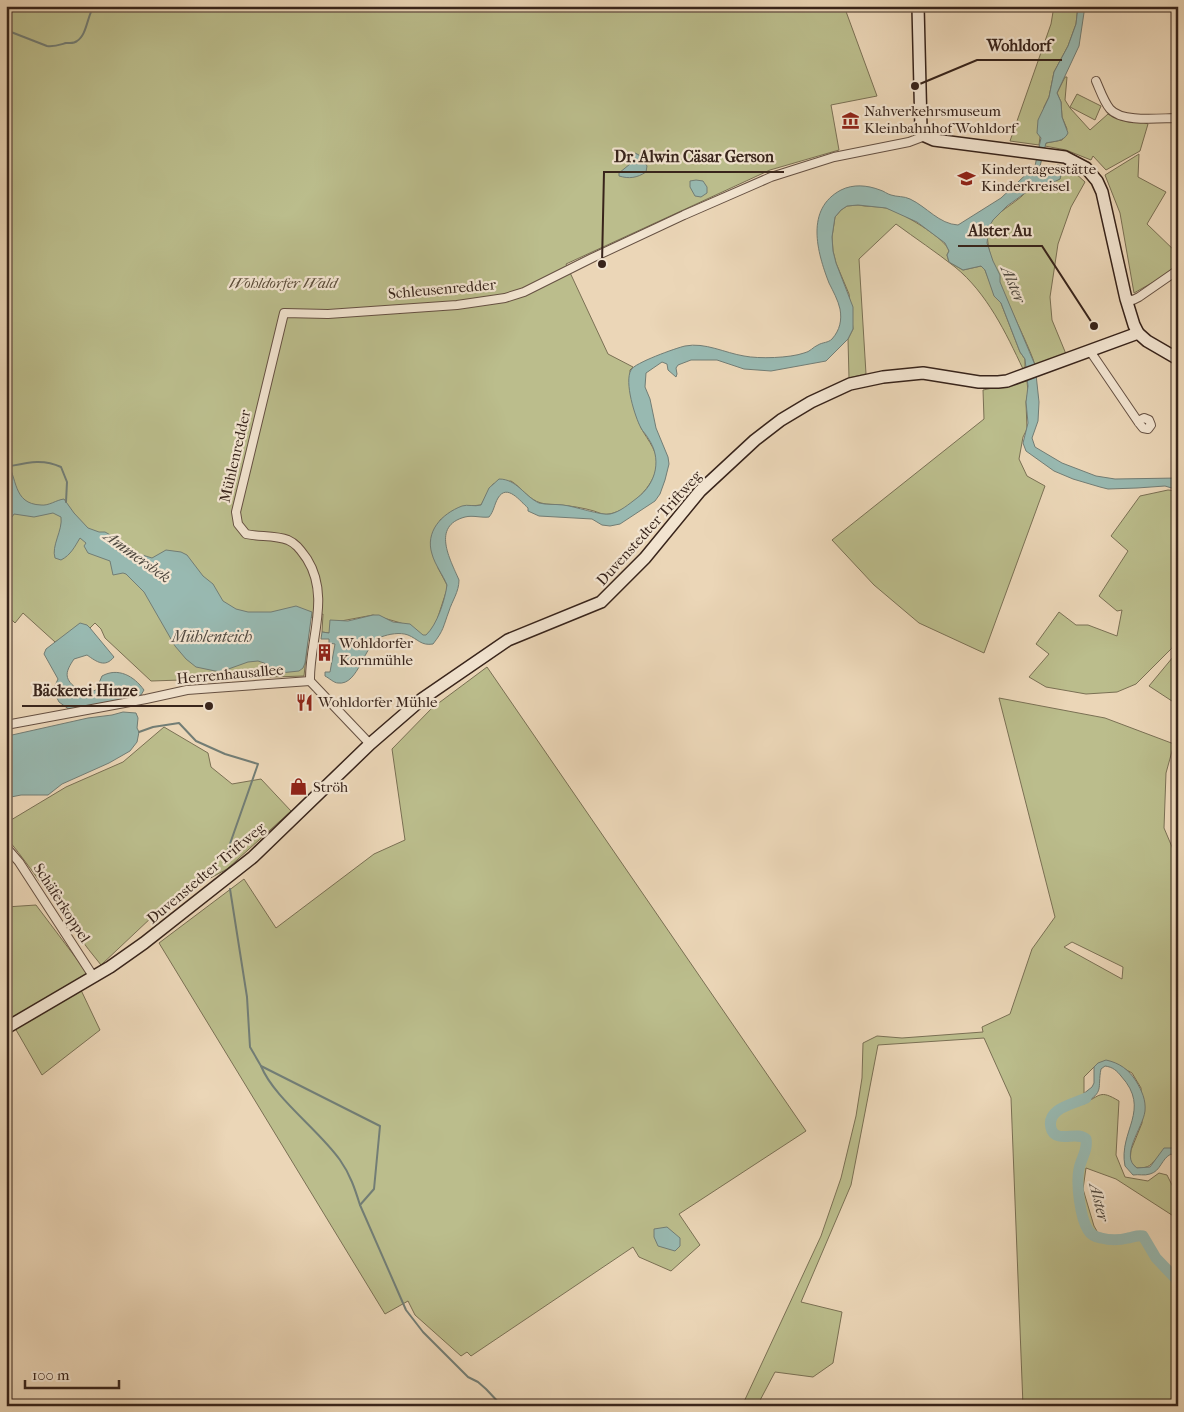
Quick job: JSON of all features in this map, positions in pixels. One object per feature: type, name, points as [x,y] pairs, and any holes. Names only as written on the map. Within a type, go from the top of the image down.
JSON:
[{"type":"street","points":[[918,6],[922,129],[924,136],[930,140],[1064,157],[1086,168],[1100,187],[1130,316],[1138,333],[1147,341],[1178,359]]},
{"type":"street","points":[[1096,81],[1108,106],[1118,116],[1129,118],[1178,118]]},
{"type":"street","name":"Schleusenredder","points":[[284,313],[328,314],[457,305],[505,298],[524,292],[684,215],[771,177],[834,157],[909,142],[924,136]]},
{"type":"street","points":[[1126,299],[1133,300],[1178,270]]},
{"type":"street","name":"Mühlenredder","points":[[284,313],[236,512],[238,524],[246,534],[288,540],[298,546],[309,564],[317,589],[318,622],[310,681]]},
{"type":"street","name":"Duvenstedter Triftweg","points":[[6,1028],[110,967],[144,943],[253,858],[370,744],[422,699],[508,640],[601,602],[645,558],[700,491],[755,440],[781,420],[811,402],[850,384],[883,377],[923,373],[988,382],[1015,379],[1138,333]]},
{"type":"street","points":[[1090,351],[1138,423]]},
{"type":"street","points":[[310,681],[370,744]]},
{"type":"street","name":"Herrenhausallee","points":[[6,725],[187,690],[310,681]]},
{"type":"street","name":"Schäferkoppel","points":[[6,847],[19,862],[93,976]]},
{"type":"green space","name":"Wohldorfer Wald","points":[[6,6],[844,6],[877,96],[831,105],[839,150],[770,170],[566,264],[608,354],[633,367],[630,370],[635,410],[641,428],[653,447],[657,464],[652,480],[647,488],[633,502],[617,512],[603,514],[578,507],[541,503],[533,499],[511,481],[493,484],[481,505],[453,511],[440,520],[438,568],[447,585],[447,589],[436,623],[425,638],[401,623],[373,615],[341,621],[329,633],[322,632],[323,614],[310,618],[304,676],[151,681],[105,638],[101,629],[95,623],[90,628],[88,626],[55,642],[23,613],[15,623],[6,614]]},
{"type":"green space","points":[[1054,6],[1078,6],[1076,24],[1068,46],[1054,72],[1049,97],[1044,107],[1039,145],[1010,141],[1051,24]]},
{"type":"green space","points":[[1065,77],[1067,77],[1065,100],[1090,130],[1108,114],[1117,119],[1148,124],[1140,151],[1106,170],[1093,156],[1091,160],[1066,150],[1045,146],[1046,143],[1062,140],[1067,129],[1062,117],[1061,102],[1057,93]]},
{"type":"green space","points":[[1077,94],[1101,106],[1095,120],[1070,107]]},
{"type":"green space","points":[[1139,154],[1138,177],[1166,192],[1147,224],[1178,254],[1178,263],[1164,276],[1134,293],[1120,213],[1105,175]]},
{"type":"green space","points":[[1063,166],[1074,172],[1085,182],[1071,207],[1058,244],[1050,297],[1052,320],[1066,354],[1035,365],[996,274],[987,238],[989,226],[998,215],[1034,186],[1060,179]]},
{"type":"green space","points":[[858,205],[892,210],[931,232],[940,239],[949,251],[947,255],[949,262],[963,270],[981,266],[985,270],[996,298],[1001,303],[1020,352],[1025,359],[1025,368],[1023,369],[995,314],[977,289],[955,267],[896,224],[859,259],[866,374],[849,378],[848,339],[853,329],[849,294],[836,263],[832,237],[835,217],[847,206]]},
{"type":"green space","points":[[1027,381],[1027,429],[1023,437],[1019,459],[1027,476],[1045,486],[984,653],[919,623],[874,585],[832,540],[984,419],[983,390]]},
{"type":"green space","points":[[1168,490],[1178,491],[1178,633],[1172,648],[1136,684],[1117,692],[1086,694],[1046,687],[1029,677],[1049,654],[1036,644],[1059,612],[1076,625],[1088,625],[1117,636],[1122,610],[1117,611],[1099,596],[1128,551],[1111,536],[1140,496]]},
{"type":"green space","points":[[1178,651],[1178,705],[1149,686]]},
{"type":"green space","points":[[487,667],[806,1131],[679,1214],[700,1245],[671,1271],[639,1257],[633,1247],[471,1356],[467,1352],[461,1356],[415,1315],[408,1301],[385,1314],[159,943],[244,879],[276,928],[374,854],[405,840],[392,749],[432,708]]},
{"type":"green space","points":[[999,698],[1105,718],[1174,744],[1166,773],[1164,828],[1178,861],[1178,1049],[1173,1060],[1178,1074],[1178,1151],[1173,1148],[1145,1167],[1137,1168],[1130,1162],[1131,1150],[1142,1123],[1141,1088],[1132,1073],[1116,1064],[1094,1067],[1084,1077],[1084,1103],[1100,1095],[1107,1095],[1119,1101],[1116,1155],[1125,1177],[1148,1181],[1159,1173],[1167,1175],[1178,1197],[1178,1219],[1116,1179],[1086,1168],[1083,1189],[1094,1226],[1101,1238],[1128,1239],[1143,1236],[1165,1268],[1178,1281],[1178,1406],[1023,1406],[1011,1098],[984,1038],[878,1045],[851,1185],[801,1302],[842,1312],[833,1363],[813,1377],[775,1372],[757,1406],[742,1406],[821,1236],[841,1178],[856,1116],[862,1078],[863,1043],[877,1036],[902,1038],[983,1032],[982,1027],[1010,1014],[1032,949],[1055,917]],"holes":[[[1072,942],[1123,967],[1122,979],[1064,947]]]},
{"type":"green space","points":[[164,727],[208,753],[211,767],[232,784],[261,779],[291,811],[227,869],[170,900],[101,965],[6,837],[6,823],[66,787],[123,762]]},
{"type":"green space","points":[[36,905],[88,974],[6,1022],[6,907]]},
{"type":"green space","points":[[80,988],[100,1030],[42,1075],[15,1028]]},
{"type":"water","points":[[1078,6],[1085,6],[1079,46],[1057,93],[1061,102],[1062,117],[1068,133],[1061,140],[1046,143],[1039,170],[1043,176],[1054,173],[1057,165],[1063,166],[1060,179],[1050,184],[1039,183],[1007,206],[993,220],[989,227],[987,243],[1000,275],[1000,282],[1035,365],[1039,402],[1038,421],[1032,438],[1035,447],[1062,463],[1096,476],[1115,479],[1178,478],[1178,490],[1165,486],[1108,489],[1100,487],[1054,471],[1026,451],[1023,443],[1028,423],[1026,402],[1028,386],[1025,359],[1020,352],[1001,303],[994,296],[985,270],[981,266],[963,270],[949,262],[947,255],[949,251],[945,243],[917,222],[886,208],[858,205],[847,206],[835,217],[832,237],[836,263],[853,307],[853,329],[848,339],[826,361],[771,371],[744,369],[717,360],[691,360],[678,365],[676,377],[668,370],[667,364],[662,362],[646,373],[645,387],[650,399],[656,428],[669,464],[660,494],[655,501],[620,524],[610,526],[602,525],[592,519],[539,516],[528,511],[528,508],[517,498],[505,492],[498,498],[489,517],[465,517],[455,521],[448,528],[446,544],[459,584],[443,628],[433,644],[422,643],[405,634],[384,636],[375,641],[370,647],[351,678],[345,682],[336,683],[325,676],[325,672],[330,672],[335,644],[329,643],[329,639],[321,639],[322,632],[329,633],[330,620],[348,621],[379,615],[393,622],[410,624],[423,635],[430,631],[440,612],[447,585],[432,554],[430,546],[433,531],[441,519],[454,509],[464,505],[481,505],[489,488],[499,479],[516,485],[539,503],[568,506],[606,514],[621,510],[644,492],[653,478],[656,462],[652,446],[633,408],[629,375],[634,367],[656,356],[692,345],[700,345],[737,355],[774,358],[810,351],[816,346],[832,339],[840,325],[840,309],[821,258],[817,232],[822,208],[830,198],[841,190],[855,186],[875,188],[891,195],[908,198],[945,222],[958,225],[1001,198],[1035,166],[1041,138],[1037,133],[1038,120],[1049,97],[1054,72],[1068,46],[1076,24]]},
{"type":"water","points":[[635,153],[639,155],[647,166],[646,172],[633,177],[619,176],[619,173],[630,164],[631,157]]},
{"type":"water","points":[[690,181],[703,181],[707,187],[707,193],[701,197],[695,196],[690,187]]},
{"type":"water","name":"Mühlenteich","points":[[6,461],[10,467],[17,489],[25,500],[44,505],[64,499],[88,528],[105,532],[114,537],[120,542],[122,548],[131,552],[152,558],[166,550],[181,552],[187,555],[203,576],[213,584],[223,601],[236,609],[248,612],[271,612],[296,606],[312,612],[303,668],[299,671],[280,673],[258,661],[248,662],[220,672],[196,667],[175,646],[144,592],[126,574],[113,575],[110,561],[88,553],[84,546],[86,543],[80,538],[67,556],[61,560],[55,558],[54,553],[61,517],[53,513],[34,517],[14,514],[12,517],[6,514]]},
{"type":"water","points":[[80,623],[90,628],[114,657],[104,663],[98,662],[87,655],[74,659],[67,674],[69,681],[81,691],[90,692],[96,690],[102,676],[114,672],[120,673],[131,677],[140,685],[144,690],[141,695],[70,710],[59,702],[53,690],[58,679],[44,654],[46,649]]},
{"type":"water","points":[[123,712],[136,713],[138,718],[137,728],[139,732],[137,742],[130,751],[109,763],[62,784],[48,795],[21,795],[6,798],[6,741],[12,735]]},
{"type":"water","points":[[1106,1060],[1120,1065],[1133,1077],[1144,1099],[1145,1111],[1131,1149],[1132,1163],[1137,1168],[1150,1167],[1164,1148],[1173,1148],[1178,1151],[1178,1159],[1171,1154],[1157,1170],[1146,1175],[1133,1175],[1125,1166],[1124,1153],[1132,1121],[1134,1099],[1130,1088],[1113,1068],[1105,1066],[1101,1069],[1099,1089],[1091,1100],[1084,1104],[1073,1102],[1092,1087],[1094,1083],[1094,1067]]},
{"type":"water","points":[[667,1227],[680,1238],[680,1246],[675,1251],[658,1246],[654,1237],[654,1229]]},
{"type":"waterway","points":[[11,32],[47,46],[75,43],[83,34],[94,6]]},
{"type":"waterway","name":"Ammersbek","points":[[6,467],[41,462],[61,467],[67,482],[66,502]]},
{"type":"waterway","points":[[139,732],[153,727],[179,723],[196,741],[225,754],[258,764],[225,858]]},
{"type":"waterway","points":[[230,889],[247,997],[250,1047],[261,1066],[380,1126],[374,1189],[360,1205],[406,1310],[423,1332],[468,1377],[478,1382],[502,1406]]},
{"type":"waterway","points":[[261,1066],[267,1078],[286,1102],[321,1137],[344,1165],[360,1205]]},
{"type":"waterway","name":"Alster","points":[[1086,1098],[1057,1111],[1051,1121],[1051,1130],[1056,1135],[1080,1136],[1086,1139],[1085,1151],[1079,1169],[1078,1183],[1079,1200],[1088,1230],[1095,1236],[1107,1239],[1143,1236],[1156,1258],[1178,1281]]},
{"type":"place","name":"Wohldorf","points":[[915,86]]},
{"type":"place","name":"Nahverkehrsmuseum Kleinbahnhof Wohldorf","points":[[850,120]]},
{"type":"place","name":"Kindertagesstätte Kinderkreisel","points":[[967,178]]},
{"type":"place","name":"Dr. Alwin Cäsar Gerson","points":[[602,264]]},
{"type":"place","name":"Alster Au","points":[[1094,326]]},
{"type":"place","name":"Wohldorfer Kornmühle","points":[[325,652]]},
{"type":"place","name":"Wohldorfer Mühle","points":[[304,702]]},
{"type":"place","name":"Bäckerei Hinze","points":[[209,706]]},
{"type":"place","name":"Ströh","points":[[299,787]]}]
